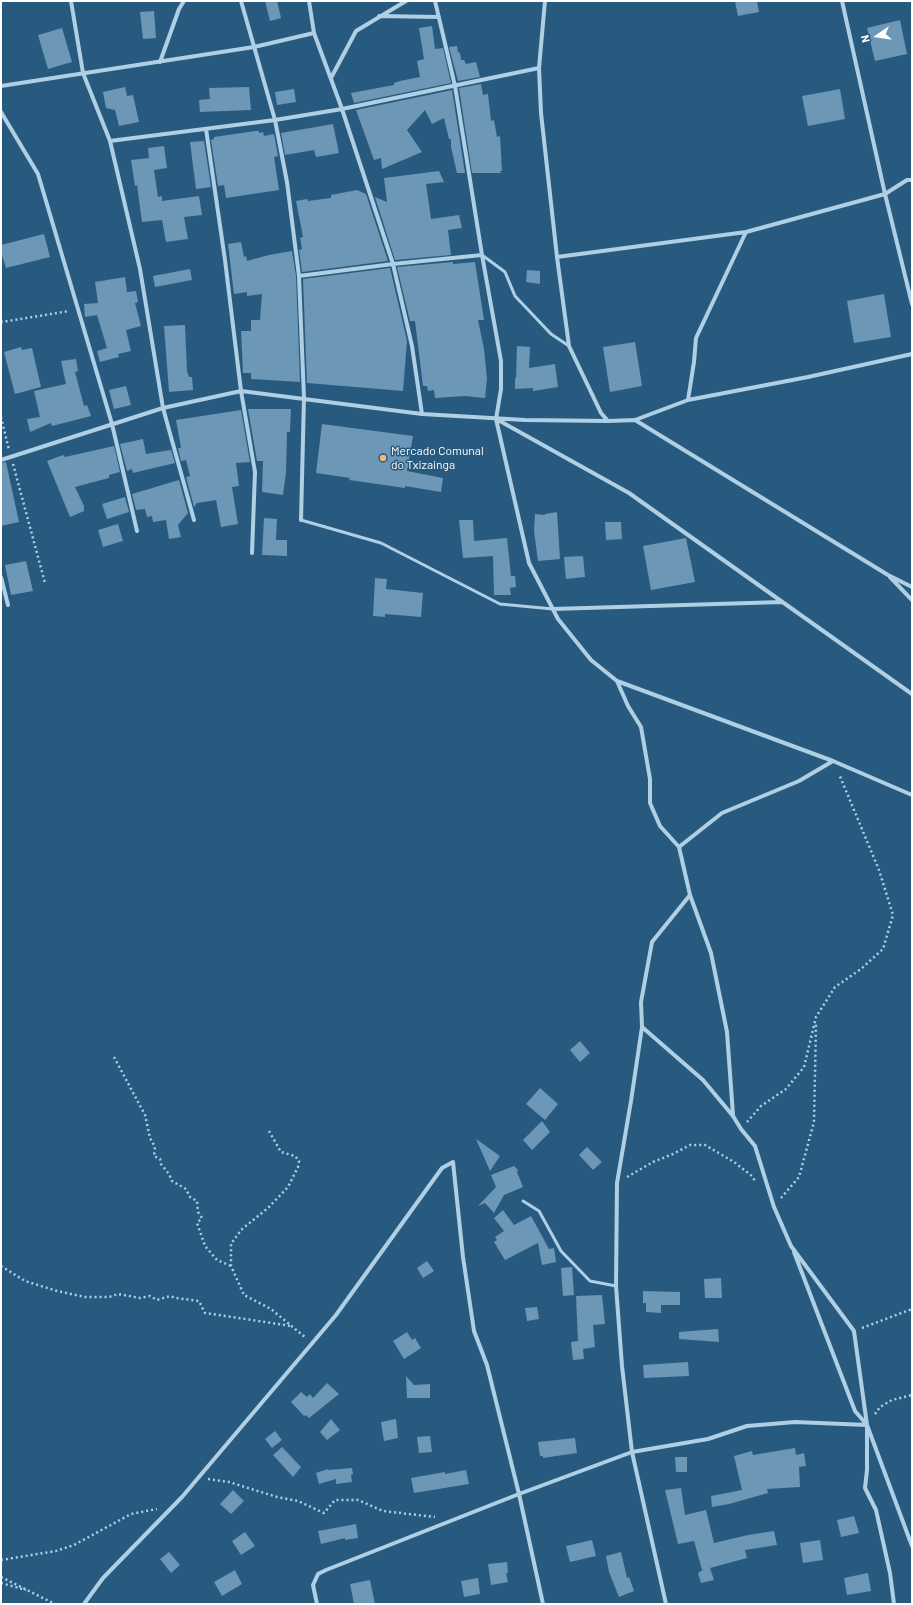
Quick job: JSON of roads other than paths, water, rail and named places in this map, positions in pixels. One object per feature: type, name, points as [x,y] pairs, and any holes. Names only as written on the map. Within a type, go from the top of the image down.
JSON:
[{"type":"street","points":[[71,1],[83,73],[110,141],[140,269],[163,408],[194,520]]},
{"type":"street","points":[[160,62],[179,9],[184,1]]},
{"type":"street","points":[[241,1],[275,120],[287,182],[299,276],[304,398],[301,520]]},
{"type":"street","points":[[309,1],[314,33],[342,109],[393,264],[412,346],[422,414]]},
{"type":"street","points":[[331,78],[356,31],[406,1]]},
{"type":"street","points":[[435,1],[455,86],[482,255],[501,361],[501,389],[496,418],[529,563],[558,619],[591,660],[617,681],[833,761],[912,795]]},
{"type":"street","points":[[545,1],[539,68],[541,113],[556,257],[569,346],[601,413],[608,421]]},
{"type":"street","points":[[842,1],[885,194],[912,304]]},
{"type":"street","points":[[379,16],[439,17]]},
{"type":"street","points":[[1,86],[254,48],[314,33]]},
{"type":"street","points":[[110,141],[275,120],[342,109],[539,68]]},
{"type":"street","points":[[1,112],[38,174],[112,424],[137,531]]},
{"type":"street","points":[[206,129],[225,260],[241,391],[255,472],[252,553]]},
{"type":"street","points":[[556,257],[746,232],[885,194],[907,180],[912,180]]},
{"type":"street","points":[[688,400],[696,338],[746,232]]},
{"type":"street","points":[[299,276],[393,264],[482,255]]},
{"type":"street","points":[[1,460],[163,408],[241,391],[422,414],[496,418],[608,421],[635,420],[688,400],[808,377],[912,354]]},
{"type":"street","points":[[496,418],[629,493],[912,694]]},
{"type":"street","points":[[635,420],[888,575],[912,587]]},
{"type":"street","points":[[888,575],[912,600]]},
{"type":"street","points":[[1,577],[8,605]]},
{"type":"street","points":[[553,609],[782,602]]},
{"type":"street","points":[[617,681],[628,706],[641,727],[649,772],[650,803],[660,826],[679,847],[690,895],[711,953],[727,1032],[733,1116]]},
{"type":"street","points":[[679,847],[722,813],[799,781],[833,761]]},
{"type":"street","points":[[666,1604],[632,1452],[622,1366],[616,1286],[617,1183],[632,1101],[642,1027],[641,1002],[652,942],[690,895]]},
{"type":"street","points":[[642,1027],[703,1080],[733,1116],[754,1146],[774,1207],[791,1246],[855,1411],[867,1425],[912,1546]]},
{"type":"street","points":[[84,1604],[103,1578],[174,1506],[199,1478],[336,1315],[442,1168],[453,1162],[474,1331],[487,1365],[519,1494],[543,1604]]},
{"type":"street","points":[[791,1246],[854,1331],[867,1425],[867,1470],[865,1488],[876,1510],[890,1573],[894,1604]]},
{"type":"street","points":[[317,1604],[313,1585],[318,1574],[326,1570],[519,1494],[632,1452],[708,1439],[747,1426],[794,1422],[867,1425]]},
{"type":"lane","points":[[482,255],[505,272],[515,296],[551,334],[569,346]]},
{"type":"lane","points":[[301,520],[381,543],[500,604],[553,609]]},
{"type":"lane","points":[[524,1201],[539,1211],[561,1251],[590,1281],[616,1286]]},
{"type":"place","name":"Mercado Comunal do Txizainga","points":[[383,458]]}]
